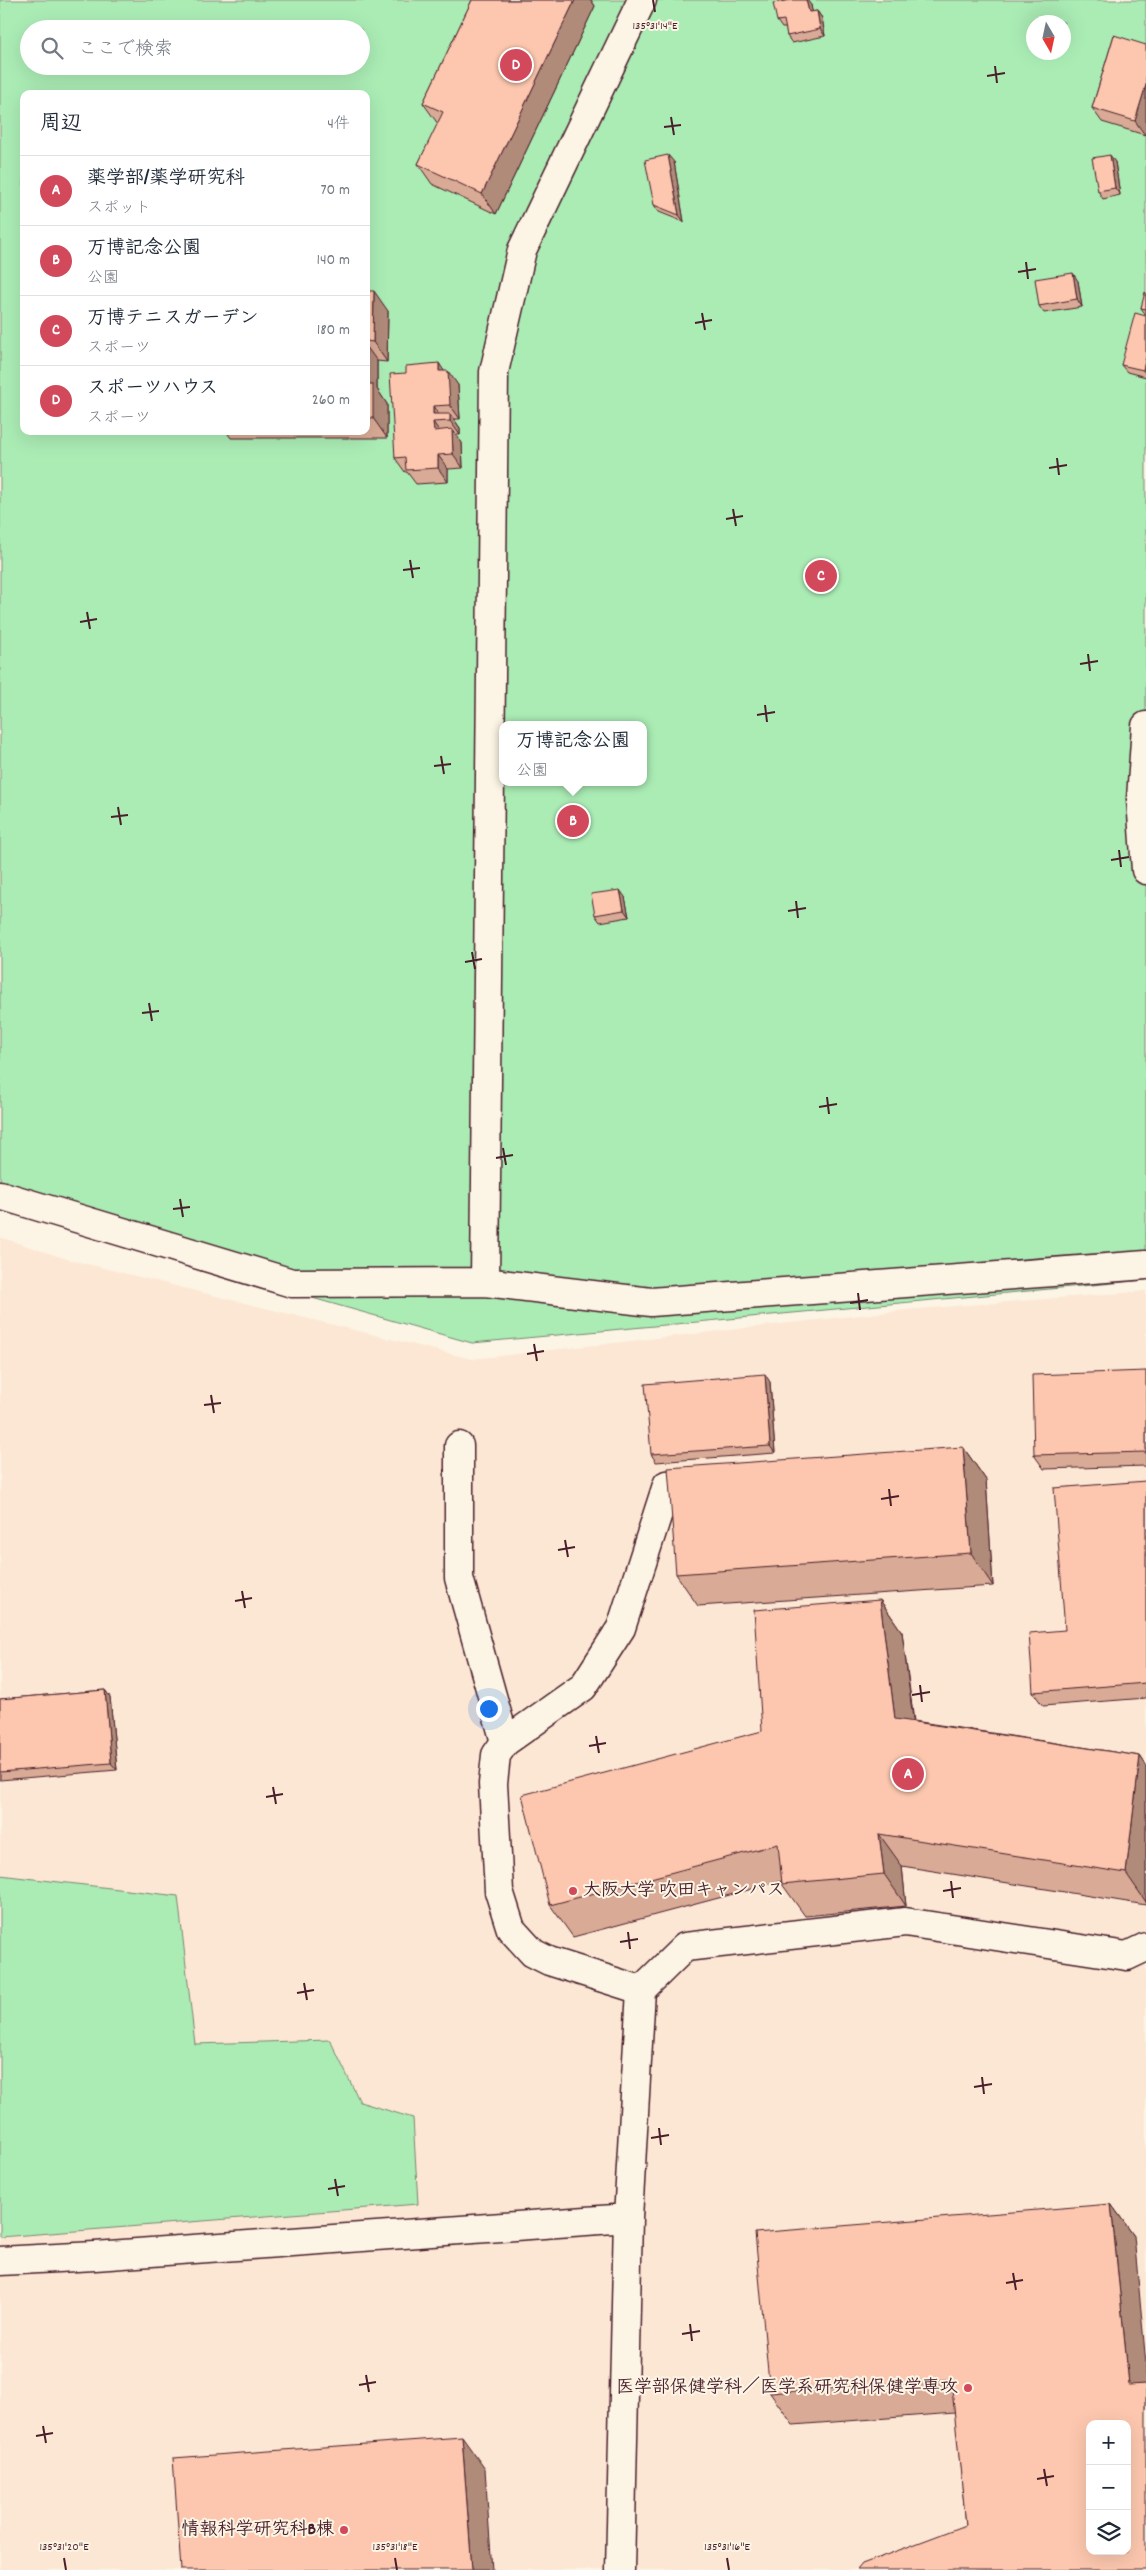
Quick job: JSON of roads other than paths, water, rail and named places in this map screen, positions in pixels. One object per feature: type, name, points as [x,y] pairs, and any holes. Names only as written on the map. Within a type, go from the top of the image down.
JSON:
[{"type":"lane","points":[[485,1282],[494,372],[522,250],[642,0]]},
{"type":"lane","points":[[1146,726],[1140,799],[1146,870]]},
{"type":"lane","points":[[0,1195],[292,1283],[485,1282],[651,1302],[1146,1264]]},
{"type":"lane","points":[[459,1446],[460,1578],[505,1742]]},
{"type":"lane","points":[[641,1990],[549,1961],[533,1953],[511,1929],[499,1891],[493,1784],[496,1755],[505,1742],[583,1686],[621,1628],[667,1485],[735,1478]]},
{"type":"lane","points":[[620,2570],[628,2218],[641,1990],[685,1947],[905,1922],[1127,1956],[1146,1947]]},
{"type":"lane","points":[[0,2261],[105,2256],[628,2218]]},
{"type":"place","name":"スポーツハウス","points":[[516,65]]},
{"type":"place","name":"万博テニスガーデン","points":[[821,576]]},
{"type":"place","name":"万博記念公園","points":[[573,821]]},
{"type":"place","name":"薬学部/薬学研究科","points":[[908,1774]]},
{"type":"place","name":"大阪大学 吹田キャンパス","points":[[573,1891]]},
{"type":"place","name":"医学部保健学科／医学系研究科保健学専攻","points":[[968,2388]]},
{"type":"place","name":"情報科学研究科B棟","points":[[344,2530]]}]
